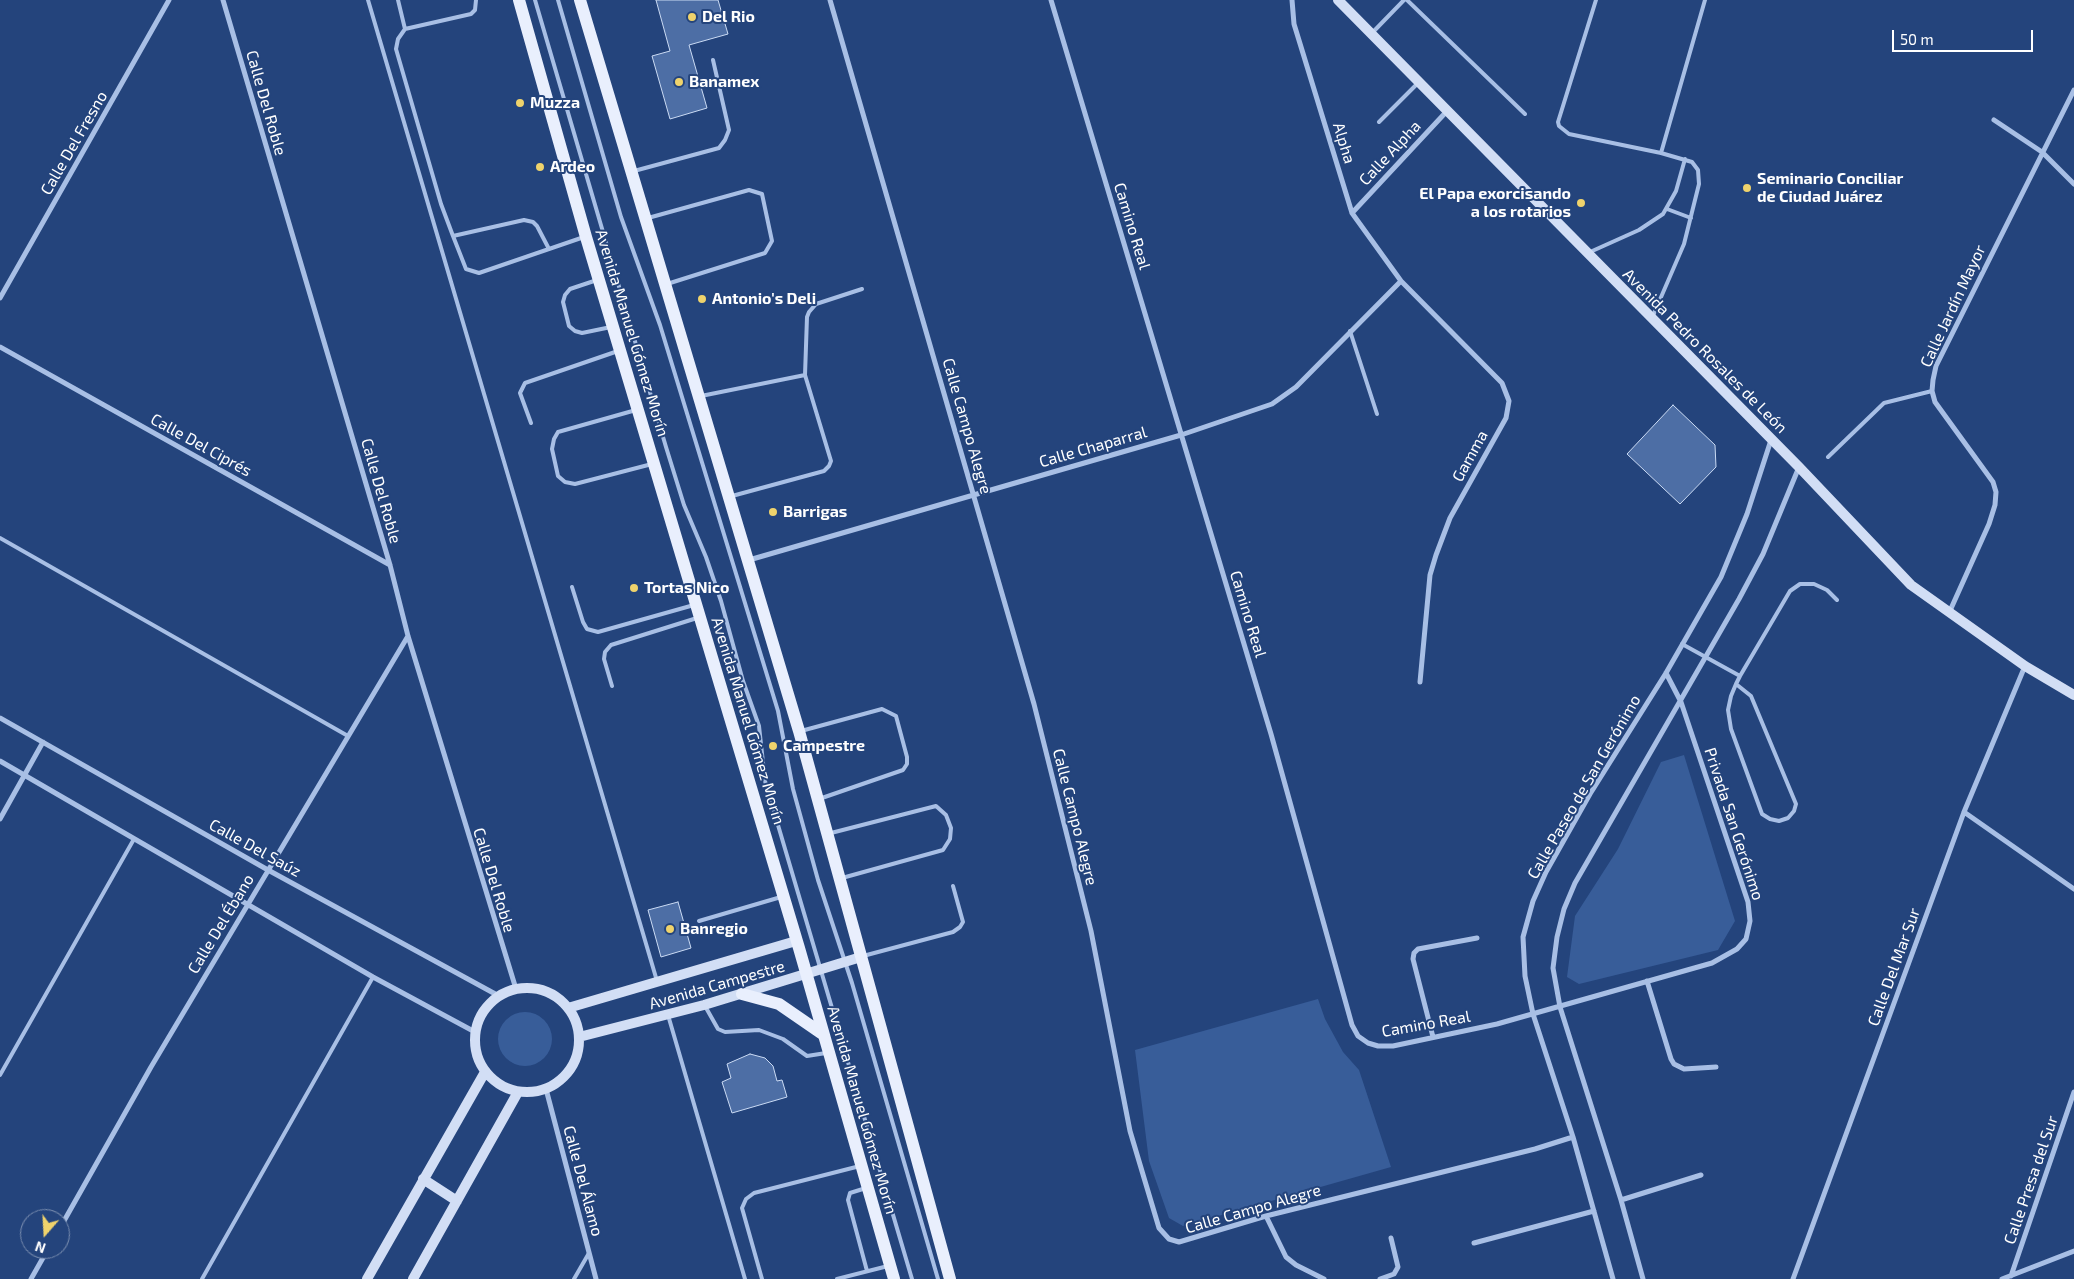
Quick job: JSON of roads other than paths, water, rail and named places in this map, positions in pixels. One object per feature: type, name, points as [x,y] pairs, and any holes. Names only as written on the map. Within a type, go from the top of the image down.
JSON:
[{"type":"main road","name":"Avenida Manuel Gómez Morín","points":[[519,0],[586,237],[783,896],[894,1279]]},
{"type":"main road","points":[[580,0],[799,731],[950,1279]]},
{"type":"main road","points":[[742,994],[779,1004],[824,1035]]},
{"type":"street","name":"Calle Del Fresno","points":[[0,298],[169,0]]},
{"type":"street","name":"Calle Del Roble","points":[[223,0],[390,566],[408,636],[516,989]]},
{"type":"street","name":"Calle Campo Alegre","points":[[830,0],[1039,723],[1091,931],[1130,1131],[1158,1228],[1170,1239],[1179,1242],[1266,1216],[1535,1149],[1573,1137]]},
{"type":"street","name":"Camino Real","points":[[1051,0],[1271,734],[1352,1025],[1358,1036],[1368,1043],[1378,1046],[1393,1046],[1560,1007]]},
{"type":"street","name":"Alpha","points":[[1292,0],[1294,24],[1352,213],[1401,281]]},
{"type":"street","name":"Avenida Pedro Rosales de León","points":[[1338,0],[1799,467],[1911,584],[2025,666],[2073,691]]},
{"type":"street","name":"Calle Jardín Mayor","points":[[1949,613],[1989,524],[1995,505],[1996,492],[1992,482],[1935,402],[1932,391],[1936,366],[2074,90]]},
{"type":"street","name":"Calle Alpha","points":[[1352,213],[1447,111]]},
{"type":"street","points":[[1994,120],[2042,152],[2074,184]]},
{"type":"street","name":"Calle Chaparral","points":[[749,560],[1180,434],[1280,400],[1296,387],[1401,281]]},
{"type":"street","name":"Gamma","points":[[1401,281],[1502,383],[1509,400],[1506,418],[1450,518],[1436,555],[1430,575],[1420,682]]},
{"type":"street","name":"Calle Del Ciprés","points":[[0,347],[390,566]]},
{"type":"street","name":"Calle Paseo de San Gerónimo","points":[[1614,1279],[1573,1137],[1533,1014],[1525,976],[1523,937],[1533,901],[1546,872],[1590,794],[1666,672],[1721,577],[1747,514],[1771,440]]},
{"type":"street","points":[[1643,1279],[1621,1200],[1560,1007],[1553,968],[1557,937],[1564,909],[1575,883],[1681,702],[1763,554],[1799,467]]},
{"type":"street","name":"Calle Del Ébano","points":[[70,1210],[151,1067],[408,636]]},
{"type":"street","name":"Calle Del Mar Sur","points":[[1793,1279],[1964,812],[2025,666]]},
{"type":"street","name":"Privada San Gerónimo","points":[[1560,1007],[1712,962],[1737,949],[1746,939],[1750,921],[1748,902],[1681,702],[1666,672]]},
{"type":"street","name":"Calle Del Saúz","points":[[0,718],[268,870],[499,996]]},
{"type":"street","points":[[0,819],[44,742]]},
{"type":"street","points":[[0,761],[372,977],[475,1032]]},
{"type":"street","points":[[1964,812],[2074,889]]},
{"type":"street","points":[[1433,1037],[1412,959],[1414,953],[1418,949],[1477,938]]},
{"type":"street","name":"Avenida Campestre","points":[[568,1008],[796,941]]},
{"type":"street","name":"Avenida Campestre","points":[[579,1037],[704,1005],[861,957]]},
{"type":"street","points":[[1647,981],[1674,1064],[1684,1069],[1716,1067]]},
{"type":"street","points":[[530,988],[545,991],[558,998],[568,1008],[576,1022],[579,1037],[578,1054],[571,1068],[560,1081],[537,1092],[518,1092],[494,1081],[485,1072],[478,1060],[475,1046],[475,1032],[480,1018],[488,1006],[499,996],[516,989],[530,988]]},
{"type":"street","points":[[366,1279],[485,1072]]},
{"type":"street","name":"Calle Del Álamo","points":[[546,1089],[596,1279]]},
{"type":"street","points":[[412,1279],[518,1092]]},
{"type":"street","name":"Calle Presa del Sur","points":[[2011,1276],[2074,1092]]},
{"type":"street","points":[[1621,1200],[1701,1176]]},
{"type":"street","points":[[423,1179],[456,1201]]},
{"type":"street","points":[[1474,1243],[1594,1211]]},
{"type":"street","points":[[1266,1216],[1286,1257],[1296,1265],[1324,1279]]},
{"type":"street","points":[[1380,1279],[1394,1274],[1398,1267],[1390,1238]]},
{"type":"street","points":[[2002,1279],[2074,1251]]},
{"type":"street","points":[[32,1279],[43,1259]]},
{"type":"lane","points":[[368,0],[658,983]]},
{"type":"lane","points":[[398,0],[405,29]]},
{"type":"lane","points":[[476,0],[471,14],[405,29],[398,39],[396,49],[441,204],[466,269],[479,273],[586,237]]},
{"type":"lane","points":[[535,0],[684,504],[706,556],[721,601],[743,682],[759,726],[765,781],[912,1279]]},
{"type":"lane","points":[[558,0],[621,217],[660,325],[778,711],[792,789],[938,1279]]},
{"type":"lane","points":[[1371,34],[1406,0],[1525,114]]},
{"type":"lane","points":[[1596,0],[1558,122],[1559,126],[1569,134],[1685,159],[1692,162],[1698,170],[1699,184],[1684,244],[1652,319]]},
{"type":"lane","points":[[1661,153],[1705,0]]},
{"type":"lane","points":[[632,172],[719,148],[725,140],[729,130],[713,60]]},
{"type":"lane","points":[[1379,122],[1418,82]]},
{"type":"lane","points":[[1588,253],[1654,222],[1667,209],[1676,191],[1685,159]]},
{"type":"lane","points":[[646,219],[749,190],[762,194],[772,242],[765,253],[665,284]]},
{"type":"lane","points":[[1667,209],[1691,218]]},
{"type":"lane","points":[[454,236],[524,220],[533,222],[537,226],[549,249]]},
{"type":"lane","points":[[599,279],[570,289],[565,295],[563,302],[569,326],[575,332],[582,333],[614,326]]},
{"type":"lane","points":[[730,497],[824,471],[829,466],[830,461],[804,375],[807,317],[816,304],[862,289]]},
{"type":"lane","points":[[1350,331],[1377,414]]},
{"type":"lane","points":[[531,423],[520,393],[525,383],[620,351]]},
{"type":"lane","points":[[700,396],[804,375]]},
{"type":"lane","points":[[1828,457],[1884,403],[1932,391]]},
{"type":"lane","points":[[638,409],[558,432],[552,449],[558,476],[565,482],[576,484],[654,464]]},
{"type":"lane","points":[[0,538],[348,736]]},
{"type":"lane","points":[[1736,684],[1751,696],[1796,804],[1794,811],[1788,818],[1770,819],[1762,814],[1731,729],[1728,710],[1730,696],[1736,684],[1740,676],[1790,591],[1800,584],[1814,584],[1827,590],[1837,600]]},
{"type":"lane","points":[[572,587],[582,622],[587,629],[598,632],[696,604]]},
{"type":"lane","points":[[612,686],[604,659],[605,652],[610,645],[700,618]]},
{"type":"lane","points":[[1682,644],[1740,676]]},
{"type":"lane","points":[[799,731],[882,709],[896,716],[907,757],[907,764],[903,770],[817,799]]},
{"type":"lane","points":[[826,834],[936,806],[946,816],[951,828],[950,839],[943,850],[840,879]]},
{"type":"lane","points":[[0,1075],[134,839]]},
{"type":"lane","points":[[861,957],[953,932],[960,927],[963,922],[954,886]]},
{"type":"lane","points":[[699,921],[783,896]]},
{"type":"lane","points":[[202,1279],[372,977]]},
{"type":"lane","points":[[704,1005],[718,1029],[725,1032],[759,1030],[783,1039],[807,1056],[828,1052]]},
{"type":"lane","points":[[668,1015],[745,1279]]},
{"type":"lane","points":[[762,1279],[742,1208],[746,1199],[754,1193],[862,1165]]},
{"type":"lane","points":[[867,1271],[848,1200],[850,1193],[868,1188]]},
{"type":"lane","points":[[574,1279],[589,1253]]},
{"type":"lane","points":[[837,1279],[890,1265]]},
{"type":"place","name":"Del Rio","points":[[692,17]]},
{"type":"place","name":"Banamex","points":[[679,82]]},
{"type":"place","name":"Muzza","points":[[520,103]]},
{"type":"place","name":"Ardeo","points":[[540,167]]},
{"type":"place","name":"Seminario Conciliar de Ciudad Juárez","points":[[1747,188]]},
{"type":"place","name":"El Papa exorcisando a los rotarios","points":[[1581,203]]},
{"type":"place","name":"Antonio's Deli","points":[[702,299]]},
{"type":"place","name":"Barrigas","points":[[773,512]]},
{"type":"place","name":"Tortas Nico","points":[[634,588]]},
{"type":"place","name":"Campestre","points":[[773,746]]},
{"type":"place","name":"Banregio","points":[[670,929]]}]
